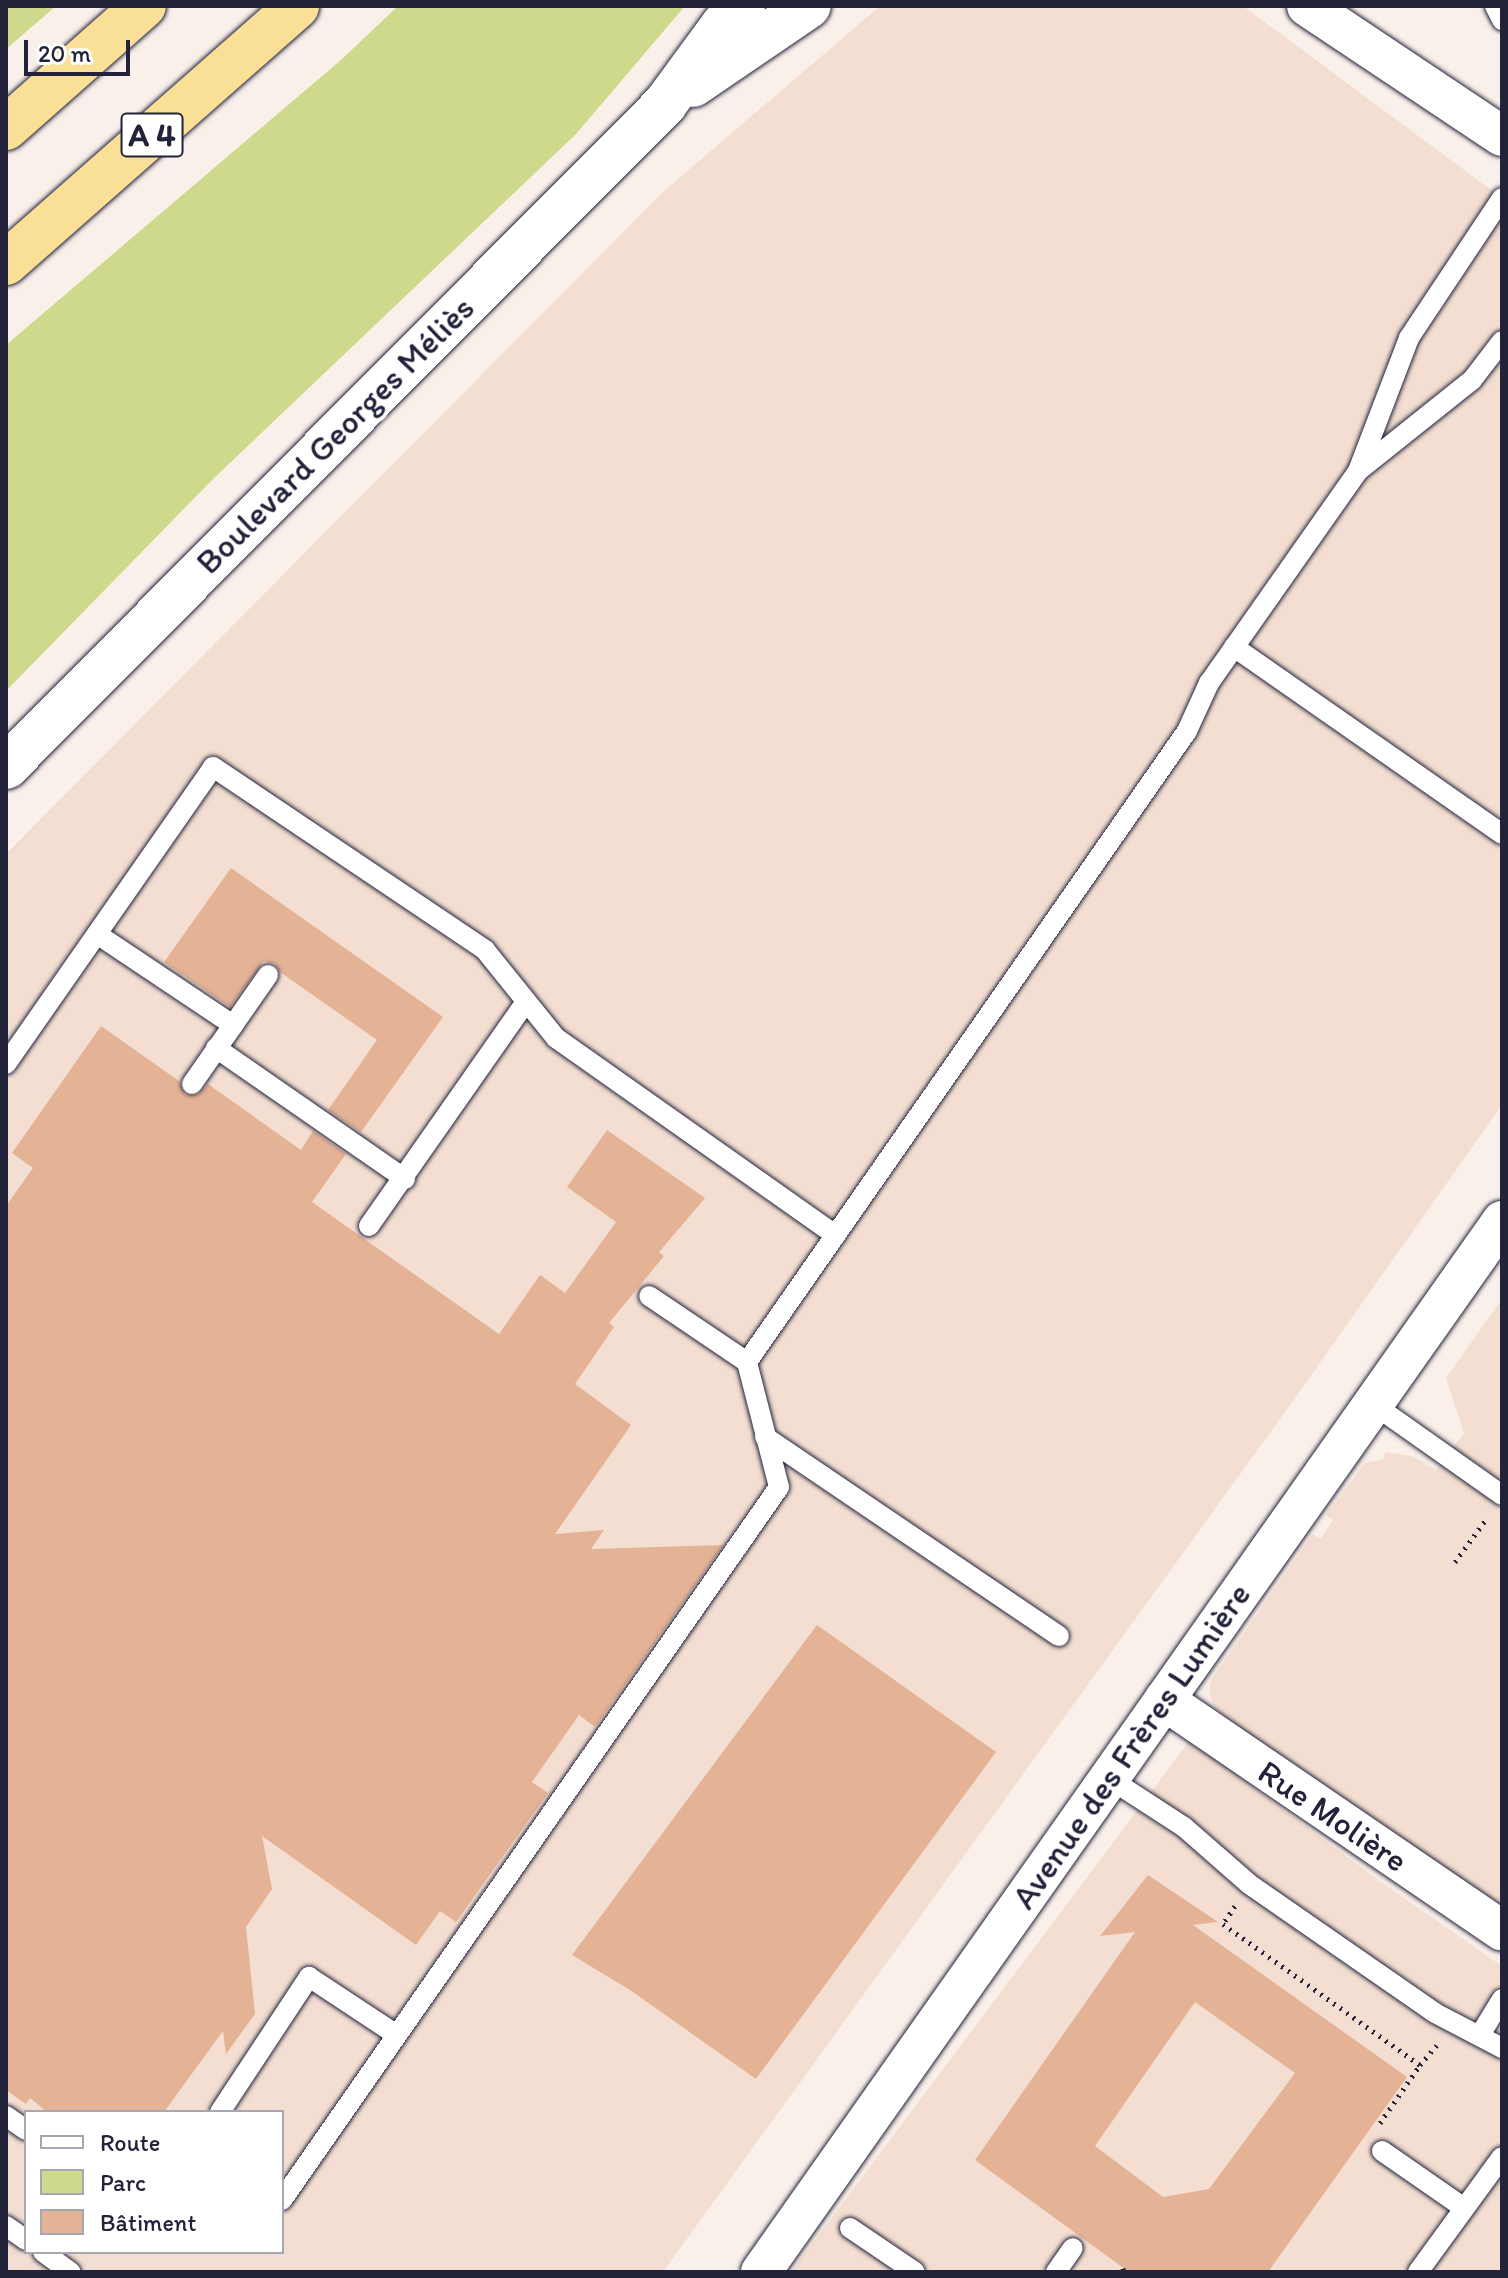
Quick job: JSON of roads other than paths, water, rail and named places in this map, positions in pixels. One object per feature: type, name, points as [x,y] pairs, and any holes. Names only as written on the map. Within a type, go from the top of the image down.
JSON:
[{"type":"highway","points":[[6,128],[144,6]]},
{"type":"highway","name":"A 4","points":[[6,263],[297,6]]},
{"type":"main road","name":"Boulevard Georges Méliès","points":[[6,767],[665,104],[723,25],[743,6]]},
{"type":"main road","name":"Boulevard Georges Méliès","points":[[665,104],[809,6]]},
{"type":"street","points":[[1307,6],[1502,136]]},
{"type":"street","name":"Avenue des Frères Lumière","points":[[761,2272],[1107,1777],[1502,1221]]},
{"type":"street","name":"Rue Molière","points":[[1164,1700],[1502,1931]]},
{"type":"lane","points":[[1495,6],[1502,20]]},
{"type":"lane","points":[[747,1362],[1187,731],[1209,683],[1358,471],[1409,338],[1502,198]]},
{"type":"lane","points":[[1358,471],[1472,380],[1502,341]]},
{"type":"lane","points":[[1234,647],[1502,834]]},
{"type":"lane","points":[[6,1064],[213,767],[485,950],[556,1038],[835,1235]]},
{"type":"lane","points":[[97,934],[233,1025]]},
{"type":"lane","points":[[192,1084],[268,975]]},
{"type":"lane","points":[[369,1226],[405,1179],[526,1002]]},
{"type":"lane","points":[[216,1048],[405,1179]]},
{"type":"lane","points":[[284,2197],[779,1487],[747,1362],[649,1296]]},
{"type":"lane","points":[[1373,1404],[1502,1495]]},
{"type":"lane","points":[[765,1437],[1059,1636]]},
{"type":"lane","points":[[1107,1777],[1184,1827],[1249,1884],[1435,2013],[1502,2048]]},
{"type":"lane","points":[[221,2110],[309,1977],[397,2035]]},
{"type":"lane","points":[[1480,2035],[1502,1999]]},
{"type":"lane","points":[[6,2116],[24,2129]]},
{"type":"lane","points":[[1382,2151],[1464,2208]]},
{"type":"lane","points":[[1418,2272],[1502,2157]]},
{"type":"lane","points":[[6,2226],[24,2239]]},
{"type":"lane","points":[[850,2228],[915,2272]]},
{"type":"lane","points":[[1056,2272],[1073,2248]]},
{"type":"lane","points":[[46,2254],[71,2272]]}]
